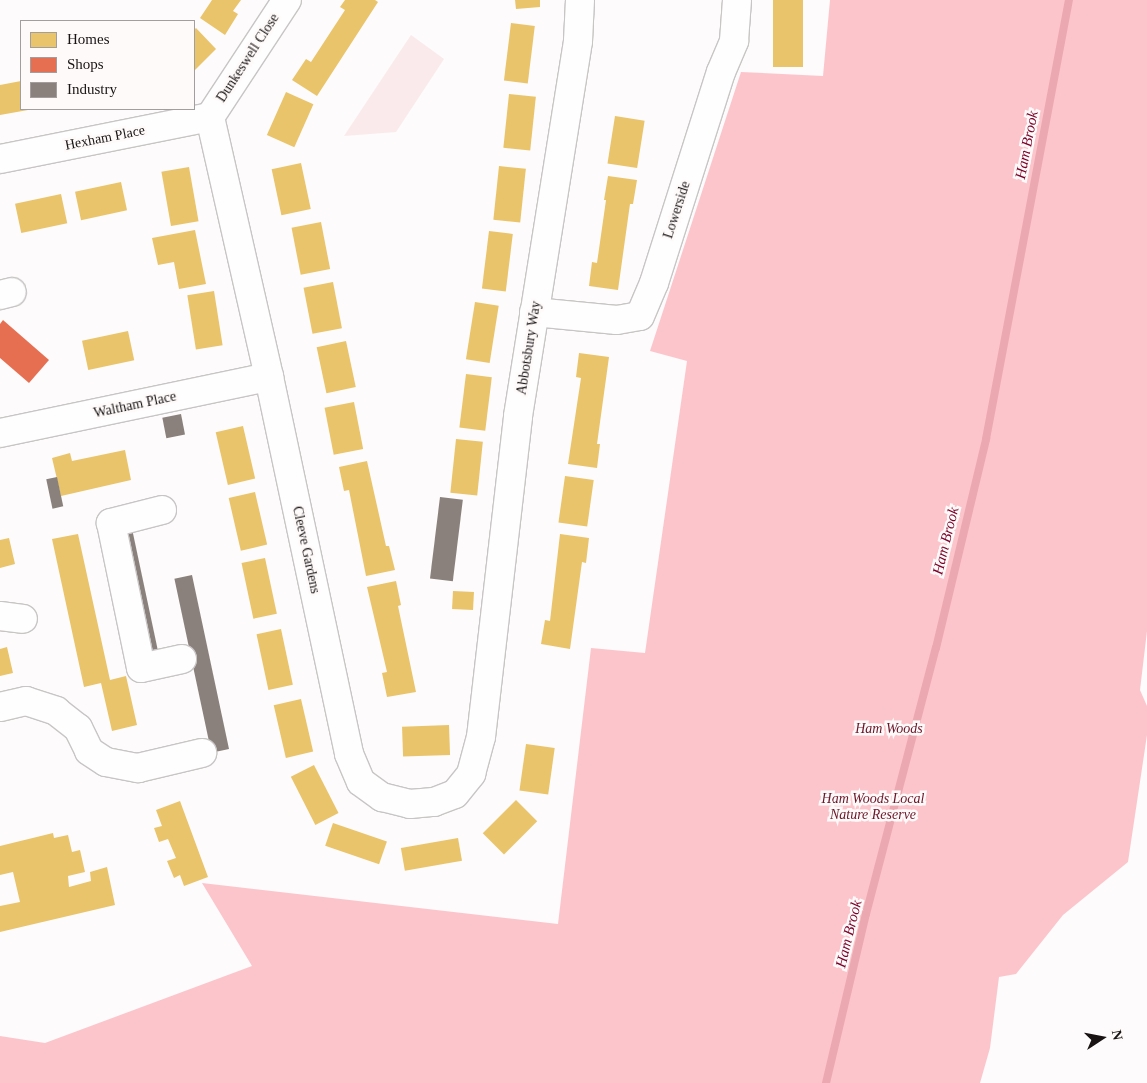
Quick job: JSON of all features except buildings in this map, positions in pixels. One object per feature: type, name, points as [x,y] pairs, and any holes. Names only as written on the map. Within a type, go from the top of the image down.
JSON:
[{"type":"street","name":"Dunkeswell Close","points":[[210,117],[287,0]]},
{"type":"street","name":"Abbotsbury Way","points":[[487,697],[518,416],[578,41],[580,0]]},
{"type":"street","name":"Lowerside","points":[[534,312],[617,320],[640,316],[654,283],[721,72],[734,41],[737,0]]},
{"type":"street","name":"Hexham Place","points":[[0,159],[210,117]]},
{"type":"street","name":"Cleeve Gardens","points":[[210,117],[269,377],[349,754],[361,782],[382,797],[410,804],[434,802],[455,794],[471,774],[479,746],[487,697]]},
{"type":"street","name":"Waltham Place","points":[[0,433],[269,377]]},
{"type":"street","points":[[162,510],[111,523],[141,668],[182,659]]},
{"type":"street","points":[[0,707],[26,701],[56,712],[78,728],[89,751],[106,762],[138,768],[202,753]]},
{"type":"shaded area","points":[[411,35],[444,59],[396,132],[344,136]]},
{"type":"green space","name":"Ham Woods","points":[[830,0],[1147,0],[1147,631],[1140,690],[1147,706],[1147,735],[1128,862],[1063,915],[1016,974],[999,977],[990,1048],[980,1083],[0,1083],[0,1036],[45,1043],[252,966],[202,883],[558,924],[591,648],[645,653],[687,361],[650,351],[741,72],[823,76]]},
{"type":"waterway","name":"Ham Brook","points":[[826,1083],[866,914],[936,648],[986,439],[1069,0]]},
{"type":"park label","name":"Ham Woods Local Nature Reserve","points":[[873,808]]}]
